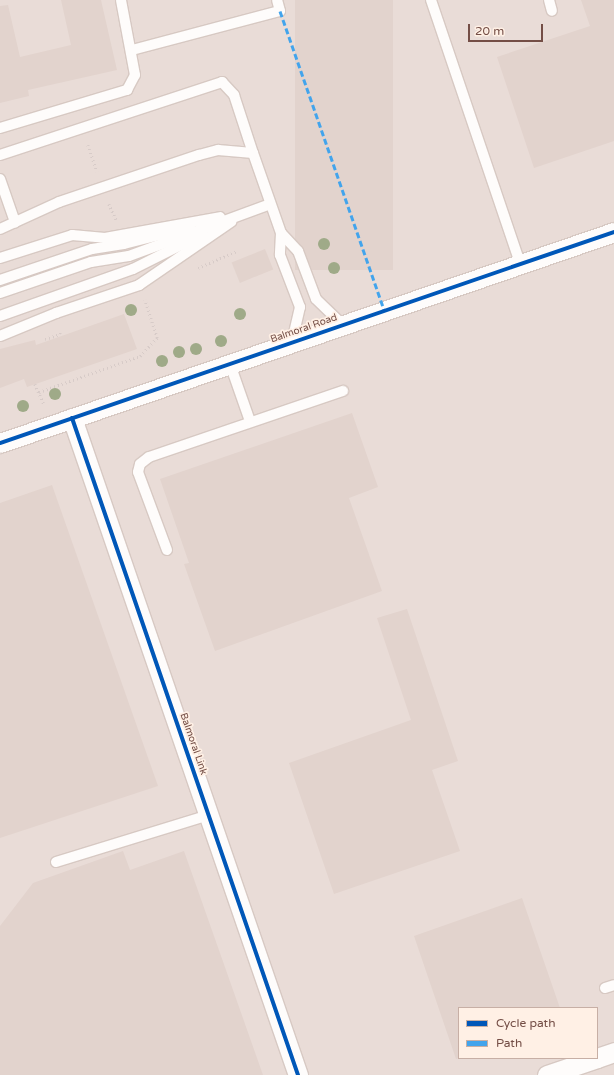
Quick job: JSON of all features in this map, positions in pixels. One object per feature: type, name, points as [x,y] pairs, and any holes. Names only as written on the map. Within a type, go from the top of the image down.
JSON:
[{"type":"street","name":"Balmoral Road","points":[[0,443],[342,324],[614,232]]},
{"type":"street","name":"Balmoral Link","points":[[72,418],[298,1075]]},
{"type":"street","points":[[598,1058],[614,1052]]},
{"type":"street","points":[[547,1075],[594,1059]]},
{"type":"lane","points":[[0,128],[127,90],[135,75],[132,50],[120,0]]},
{"type":"lane","points":[[132,50],[280,11],[277,0]]},
{"type":"lane","points":[[431,0],[520,263]]},
{"type":"lane","points":[[549,0],[552,11]]},
{"type":"lane","points":[[0,155],[222,82],[234,95],[281,233],[298,251],[316,299],[342,324]]},
{"type":"lane","points":[[0,228],[59,202],[218,150],[253,152]]},
{"type":"lane","points":[[0,179],[15,222]]},
{"type":"lane","points":[[0,280],[92,249],[124,244],[270,204]]},
{"type":"lane","points":[[0,258],[72,235],[105,238],[244,212]]},
{"type":"lane","points":[[0,336],[56,313],[139,285],[244,212]]},
{"type":"lane","points":[[0,293],[91,262],[129,256],[244,212]]},
{"type":"lane","points":[[0,316],[134,269],[244,212]]},
{"type":"lane","points":[[281,233],[280,255],[300,307],[292,342]]},
{"type":"lane","points":[[230,364],[250,421]]},
{"type":"lane","points":[[167,550],[138,472],[140,464],[149,457],[250,421],[343,391]]},
{"type":"lane","points":[[56,862],[208,815]]},
{"type":"path","points":[[82,128],[121,234]]},
{"type":"path","points":[[193,270],[237,251]]},
{"type":"path","points":[[39,392],[140,356],[157,338],[139,285]]},
{"type":"path","points":[[35,384],[42,400]]},
{"type":"shaded area","points":[[0,0],[614,0],[614,1075],[0,1075]]},
{"type":"building","points":[[61,0],[101,0],[117,70],[28,90],[29,96],[0,103],[0,6],[8,5],[20,57],[71,45]]},
{"type":"building","points":[[295,0],[393,0],[393,270],[295,270]]},
{"type":"building","points":[[581,0],[614,0],[614,141],[534,168],[497,57],[590,26]]},
{"type":"building","points":[[265,249],[273,269],[240,283],[232,262]]},
{"type":"building","points":[[124,314],[137,349],[27,387],[24,379],[0,388],[0,349],[35,340],[36,345]]},
{"type":"building","points":[[352,413],[378,487],[349,498],[382,591],[215,651],[184,564],[189,563],[160,479]]},
{"type":"building","points":[[52,485],[158,786],[0,838],[0,503]]},
{"type":"building","points":[[407,609],[458,761],[432,770],[460,851],[334,894],[289,763],[411,720],[377,618]]},
{"type":"building","points":[[123,851],[130,870],[184,851],[263,1075],[0,1075],[0,926],[33,883]]},
{"type":"building","points":[[522,898],[560,1007],[458,1007],[458,1058],[456,1059],[414,936]]},
{"type":"marked path","points":[[280,11],[384,310]]},
{"type":"cycle path","points":[[0,443],[614,232]]},
{"type":"cycle path","points":[[72,418],[298,1075]]}]
